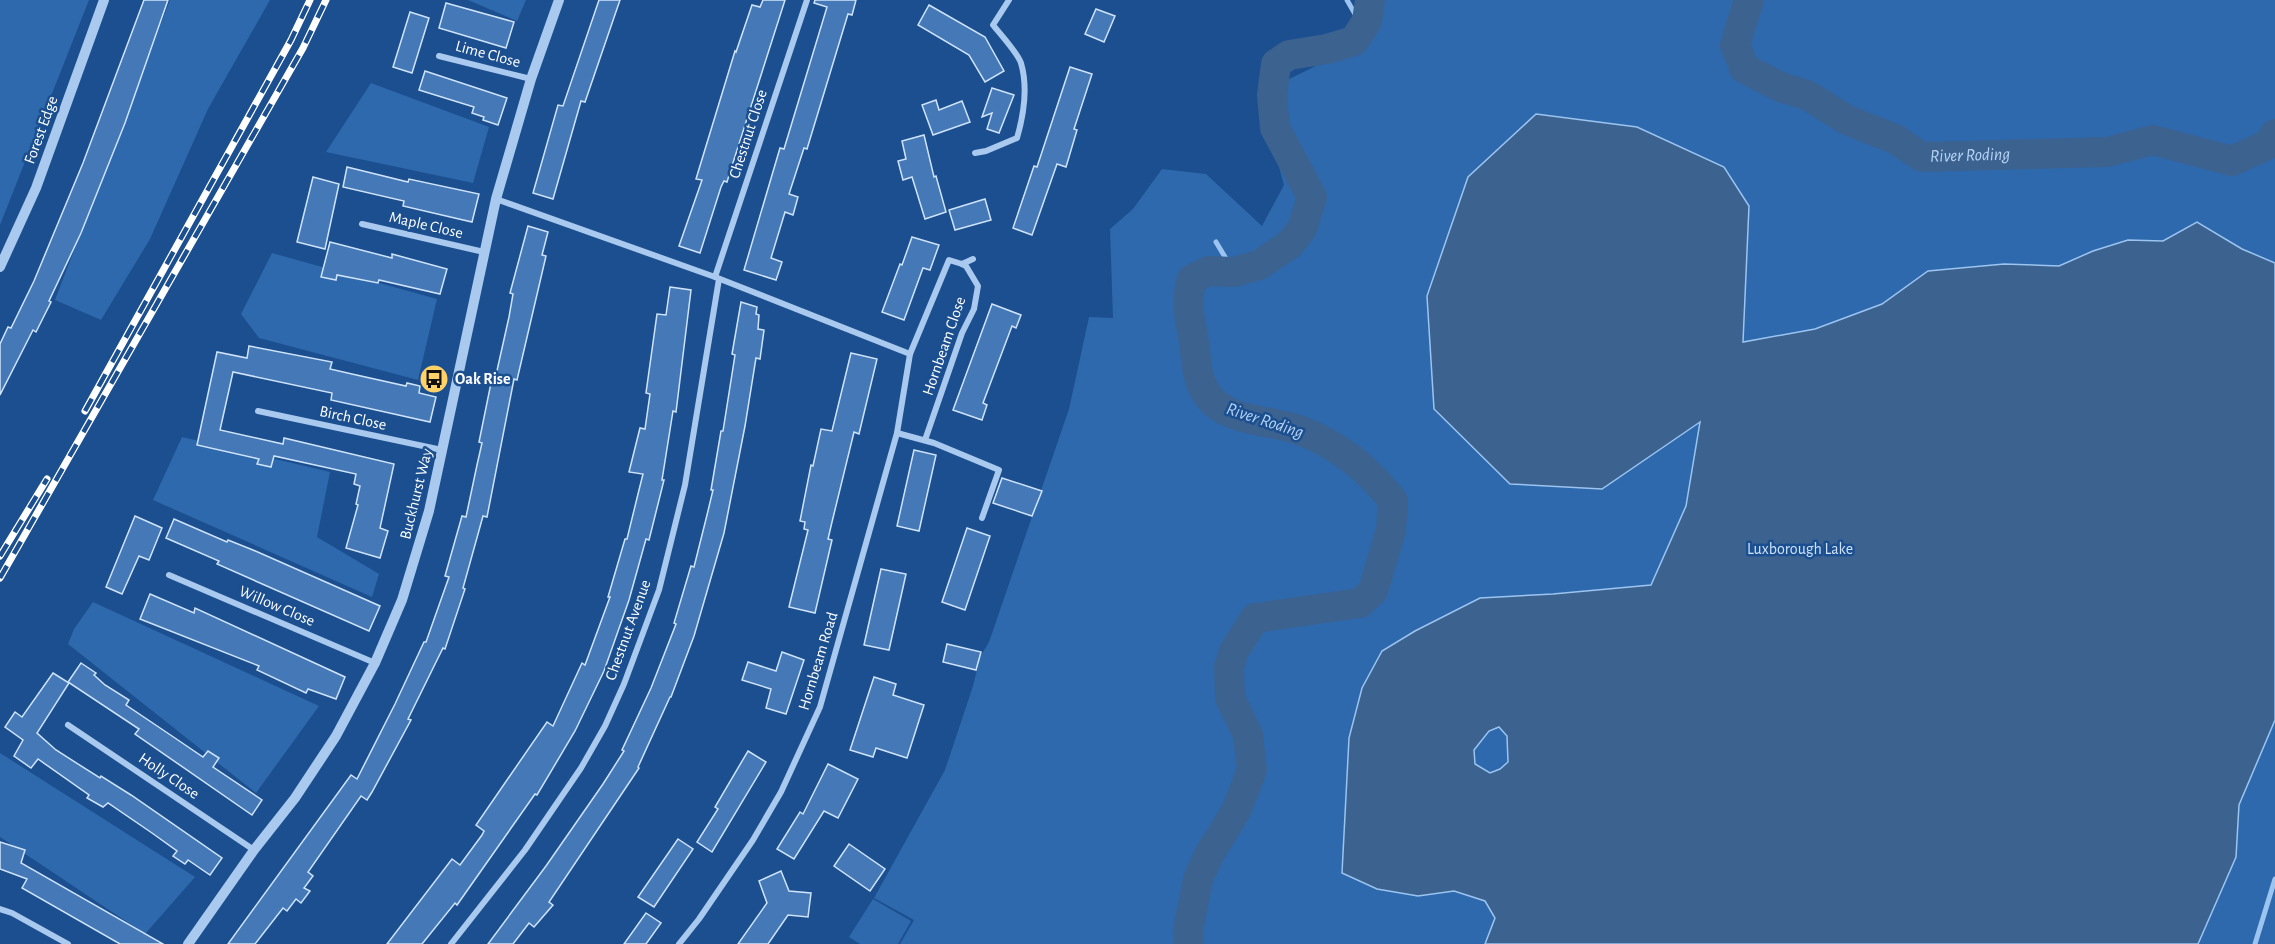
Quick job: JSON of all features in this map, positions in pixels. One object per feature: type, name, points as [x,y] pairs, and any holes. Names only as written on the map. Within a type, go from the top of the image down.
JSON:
[{"type":"street","name":"Forest Edge","points":[[0,267],[36,188],[104,0]]},
{"type":"street","name":"Buckhurst Way","points":[[188,944],[254,850],[295,798],[336,736],[375,663],[402,600],[418,551],[442,450],[496,199],[531,79],[559,0]]},
{"type":"street","name":"Chestnut Close","points":[[717,278],[807,0]]},
{"type":"street","points":[[975,153],[986,151],[1017,138],[1025,99],[1021,62],[993,25],[1010,0]]},
{"type":"street","name":"Lime Close","points":[[439,56],[531,79]]},
{"type":"street","points":[[496,199],[717,278],[910,354]]},
{"type":"street","name":"Maple Close","points":[[362,224],[484,252]]},
{"type":"street","name":"Hornbeam Close","points":[[962,264],[973,259]]},
{"type":"street","name":"Hornbeam Close","points":[[910,354],[949,260],[966,266],[978,286],[974,309],[962,333],[925,440]]},
{"type":"street","name":"Chestnut Avenue","points":[[452,944],[525,850],[581,768],[605,726],[624,684],[659,590],[685,485],[717,278]]},
{"type":"street","name":"Hornbeam Road","points":[[679,944],[699,919],[782,792],[820,707],[897,433],[910,354]]},
{"type":"street","name":"Birch Close","points":[[258,411],[442,450]]},
{"type":"street","points":[[897,433],[925,440],[999,470],[982,518]]},
{"type":"street","name":"Willow Close","points":[[169,575],[375,663]]},
{"type":"street","name":"Holly Close","points":[[68,725],[254,850]]},
{"type":"street","points":[[0,909],[12,913],[68,944]]},
{"type":"green space","points":[[0,0],[89,0],[0,225]]},
{"type":"green space","points":[[170,0],[270,0],[208,109],[150,239],[101,320],[55,300]]},
{"type":"green space","points":[[468,0],[526,0],[517,21]]},
{"type":"green space","name":"Luxborough Lake","points":[[1356,0],[2275,0],[2275,944],[900,944],[914,920],[874,898],[945,770],[973,686],[980,657],[989,642],[1069,409],[1089,317],[1113,318],[1110,229],[1133,209],[1162,169],[1206,174],[1262,226],[1284,185],[1259,94],[1336,56],[1359,24]]},
{"type":"green space","points":[[371,83],[489,127],[473,183],[326,152]]},
{"type":"green space","points":[[272,253],[437,299],[418,380],[259,338],[241,314]]},
{"type":"green space","points":[[182,437],[330,472],[317,537],[379,574],[372,597],[153,500]]},
{"type":"green space","points":[[93,602],[319,706],[256,793],[68,644],[74,629]]},
{"type":"green space","points":[[0,753],[195,877],[145,934],[0,837]]},
{"type":"green space","points":[[873,899],[911,921],[898,944],[860,944],[849,937]]},
{"type":"shaded area","name":"Luxborough Lake","points":[[1536,114],[1637,127],[1724,167],[1749,206],[1743,342],[1815,329],[1882,304],[1928,271],[2004,264],[2059,266],[2093,251],[2128,240],[2163,241],[2197,222],[2242,249],[2275,263],[2275,720],[2239,805],[2236,857],[2198,944],[1485,944],[1495,918],[1485,901],[1454,891],[1418,896],[1377,889],[1342,873],[1349,738],[1362,688],[1382,651],[1415,631],[1480,598],[1651,585],[1686,506],[1700,422],[1602,489],[1510,484],[1434,409],[1427,296],[1468,177]],"holes":[[[1499,727],[1507,736],[1508,762],[1500,769],[1490,773],[1475,764],[1474,750],[1489,731]]]},
{"type":"building","points":[[144,0],[168,0],[125,123],[81,233],[49,301],[51,302],[36,332],[33,330],[0,395],[0,344],[8,327],[11,328],[34,281],[83,163]]},
{"type":"building","points":[[599,0],[620,0],[585,102],[581,101],[553,199],[533,193],[558,105],[563,106]]},
{"type":"building","points":[[763,0],[785,0],[727,182],[724,181],[721,187],[700,253],[679,246],[702,180],[696,179],[735,51],[752,5],[760,7]]},
{"type":"building","points":[[815,0],[856,0],[852,15],[848,14],[807,149],[804,148],[789,194],[798,197],[793,215],[785,212],[771,258],[782,262],[776,280],[744,270],[780,148],[784,149],[827,7],[814,3]]},
{"type":"building","points":[[446,3],[514,22],[506,48],[439,28]]},
{"type":"building","points":[[929,5],[985,37],[1004,71],[985,82],[969,55],[918,25]]},
{"type":"building","points":[[1096,9],[1115,16],[1104,42],[1085,34]]},
{"type":"building","points":[[410,12],[429,18],[412,73],[393,67]]},
{"type":"building","points":[[1070,67],[1092,74],[1074,129],[1077,130],[1066,167],[1057,164],[1032,235],[1013,228],[1034,166],[1037,167]]},
{"type":"building","points":[[425,71],[507,98],[498,125],[472,113],[474,107],[419,90]]},
{"type":"building","points":[[992,88],[1014,95],[999,133],[987,129],[992,113],[982,117]]},
{"type":"building","points":[[936,100],[939,110],[962,101],[970,122],[933,135],[922,105]]},
{"type":"building","points":[[924,135],[934,177],[936,176],[946,212],[925,219],[912,177],[903,180],[898,161],[906,159],[902,141]]},
{"type":"building","points":[[347,167],[408,182],[409,179],[479,194],[472,222],[403,206],[404,201],[343,187]]},
{"type":"building","points":[[313,177],[339,184],[325,249],[297,242]]},
{"type":"building","points":[[985,199],[991,220],[955,230],[949,210]]},
{"type":"building","points":[[528,226],[548,232],[542,255],[546,256],[517,380],[514,379],[487,517],[483,516],[463,588],[465,589],[445,649],[443,648],[408,719],[411,720],[372,792],[367,800],[361,796],[308,872],[313,876],[304,888],[310,891],[301,903],[296,899],[287,911],[283,908],[255,944],[228,944],[351,775],[357,779],[426,642],[449,577],[445,576],[462,516],[466,517],[482,443],[479,442],[491,383],[494,384],[509,317],[513,294],[510,293]]},
{"type":"building","points":[[912,237],[939,245],[930,270],[923,268],[904,320],[882,312]]},
{"type":"building","points":[[330,242],[392,258],[392,254],[447,269],[440,294],[379,280],[378,283],[337,275],[336,280],[321,277]]},
{"type":"building","points":[[670,287],[691,290],[676,412],[673,411],[662,480],[664,480],[649,540],[646,539],[629,600],[604,671],[575,731],[537,795],[535,794],[457,905],[455,903],[422,944],[387,944],[452,859],[460,865],[482,835],[484,831],[476,825],[547,722],[553,726],[582,663],[585,665],[610,597],[608,597],[625,539],[627,539],[643,474],[629,472],[640,428],[645,429],[650,394],[646,393],[657,314],[666,315]]},
{"type":"building","points":[[741,302],[757,307],[758,329],[764,330],[760,359],[756,358],[724,533],[694,636],[671,697],[639,768],[549,902],[553,905],[534,927],[529,923],[513,944],[488,944],[603,784],[624,751],[622,750],[651,688],[676,624],[674,623],[691,566],[694,567],[713,490],[711,490],[721,431],[723,431]]},
{"type":"building","points":[[992,304],[1021,315],[1016,328],[1012,326],[983,403],[987,405],[982,420],[953,410]]},
{"type":"building","points":[[249,346],[332,362],[330,369],[406,386],[407,383],[420,386],[419,393],[436,397],[430,422],[331,400],[332,393],[233,372],[220,430],[283,444],[284,438],[394,464],[380,528],[388,531],[380,558],[346,548],[358,505],[356,504],[360,486],[354,484],[356,474],[274,456],[271,467],[257,464],[259,459],[197,445],[217,352],[247,358]]},
{"type":"building","points":[[851,353],[877,359],[859,434],[854,432],[832,522],[828,539],[832,540],[815,613],[789,607],[808,530],[804,529],[805,522],[800,521],[821,429],[832,431]]},
{"type":"building","points":[[914,450],[936,455],[919,531],[897,526]]},
{"type":"building","points":[[1002,478],[1042,491],[1032,516],[993,503]]},
{"type":"building","points":[[135,516],[162,528],[149,560],[139,556],[122,594],[106,587]]},
{"type":"building","points":[[174,519],[227,542],[228,540],[253,550],[380,606],[369,631],[217,564],[219,561],[166,538]]},
{"type":"building","points":[[967,528],[990,536],[965,610],[942,602]]},
{"type":"building","points":[[881,569],[906,574],[889,650],[864,645]]},
{"type":"building","points":[[150,594],[194,613],[195,608],[345,677],[336,699],[308,689],[306,693],[257,670],[259,666],[140,619]]},
{"type":"building","points":[[947,644],[981,652],[976,670],[943,662]]},
{"type":"building","points":[[782,652],[804,660],[786,714],[766,708],[771,689],[742,680],[748,662],[776,671]]},
{"type":"building","points":[[81,663],[96,673],[94,675],[105,685],[129,700],[126,705],[203,757],[208,751],[219,758],[213,767],[262,800],[252,815],[135,734],[139,729],[68,682]]},
{"type":"building","points":[[53,673],[69,683],[37,733],[56,750],[131,795],[222,858],[210,875],[188,860],[185,864],[173,856],[177,851],[108,803],[103,807],[87,798],[89,795],[38,759],[31,768],[14,756],[23,740],[5,727],[15,712],[22,717]]},
{"type":"building","points":[[874,677],[896,684],[893,695],[924,705],[907,758],[876,748],[873,757],[850,750]]},
{"type":"building","points":[[748,751],[766,762],[712,852],[697,842],[718,809],[715,807]]},
{"type":"building","points":[[828,764],[858,779],[838,818],[824,811],[794,859],[777,849],[800,812],[803,814]]},
{"type":"building","points":[[678,839],[693,849],[654,907],[638,897]]},
{"type":"building","points":[[0,842],[25,850],[21,863],[163,944],[120,944],[22,888],[27,879],[0,869]]},
{"type":"building","points":[[849,844],[885,869],[870,891],[834,866]]},
{"type":"building","points":[[781,871],[789,891],[811,893],[808,917],[788,915],[768,944],[738,944],[767,903],[759,881]]},
{"type":"building","points":[[646,913],[661,923],[646,944],[624,944]]},
{"type":"waterway","points":[[1347,0],[1363,28]]},
{"type":"waterway","name":"River Roding","points":[[1189,944],[1188,931],[1198,879],[1209,855],[1236,811],[1252,770],[1248,735],[1230,698],[1229,667],[1234,651],[1255,618],[1360,603],[1373,591],[1391,530],[1393,501],[1374,479],[1339,450],[1299,430],[1230,413],[1208,396],[1197,368],[1189,311],[1190,288],[1192,279],[1209,271],[1234,272],[1259,265],[1289,245],[1302,229],[1312,197],[1275,128],[1272,95],[1276,64],[1289,55],[1327,49],[1354,41],[1367,21],[1370,0]]},
{"type":"waterway","name":"River Roding","points":[[1749,0],[1735,45],[1744,68],[1780,87],[1807,95],[1847,120],[1895,139],[1922,157],[2107,152],[2153,140],[2232,161],[2267,145],[2275,134]]},
{"type":"waterway","points":[[1216,242],[1234,272]]},
{"type":"waterway","points":[[2255,944],[2275,879]]},
{"type":"railway","points":[[85,411],[291,40],[310,0]]},
{"type":"railway","points":[[0,578],[303,48],[326,0]]},
{"type":"railway","points":[[0,556],[47,479]]},
{"type":"place","name":"Oak Rise","points":[[434,379]]}]
